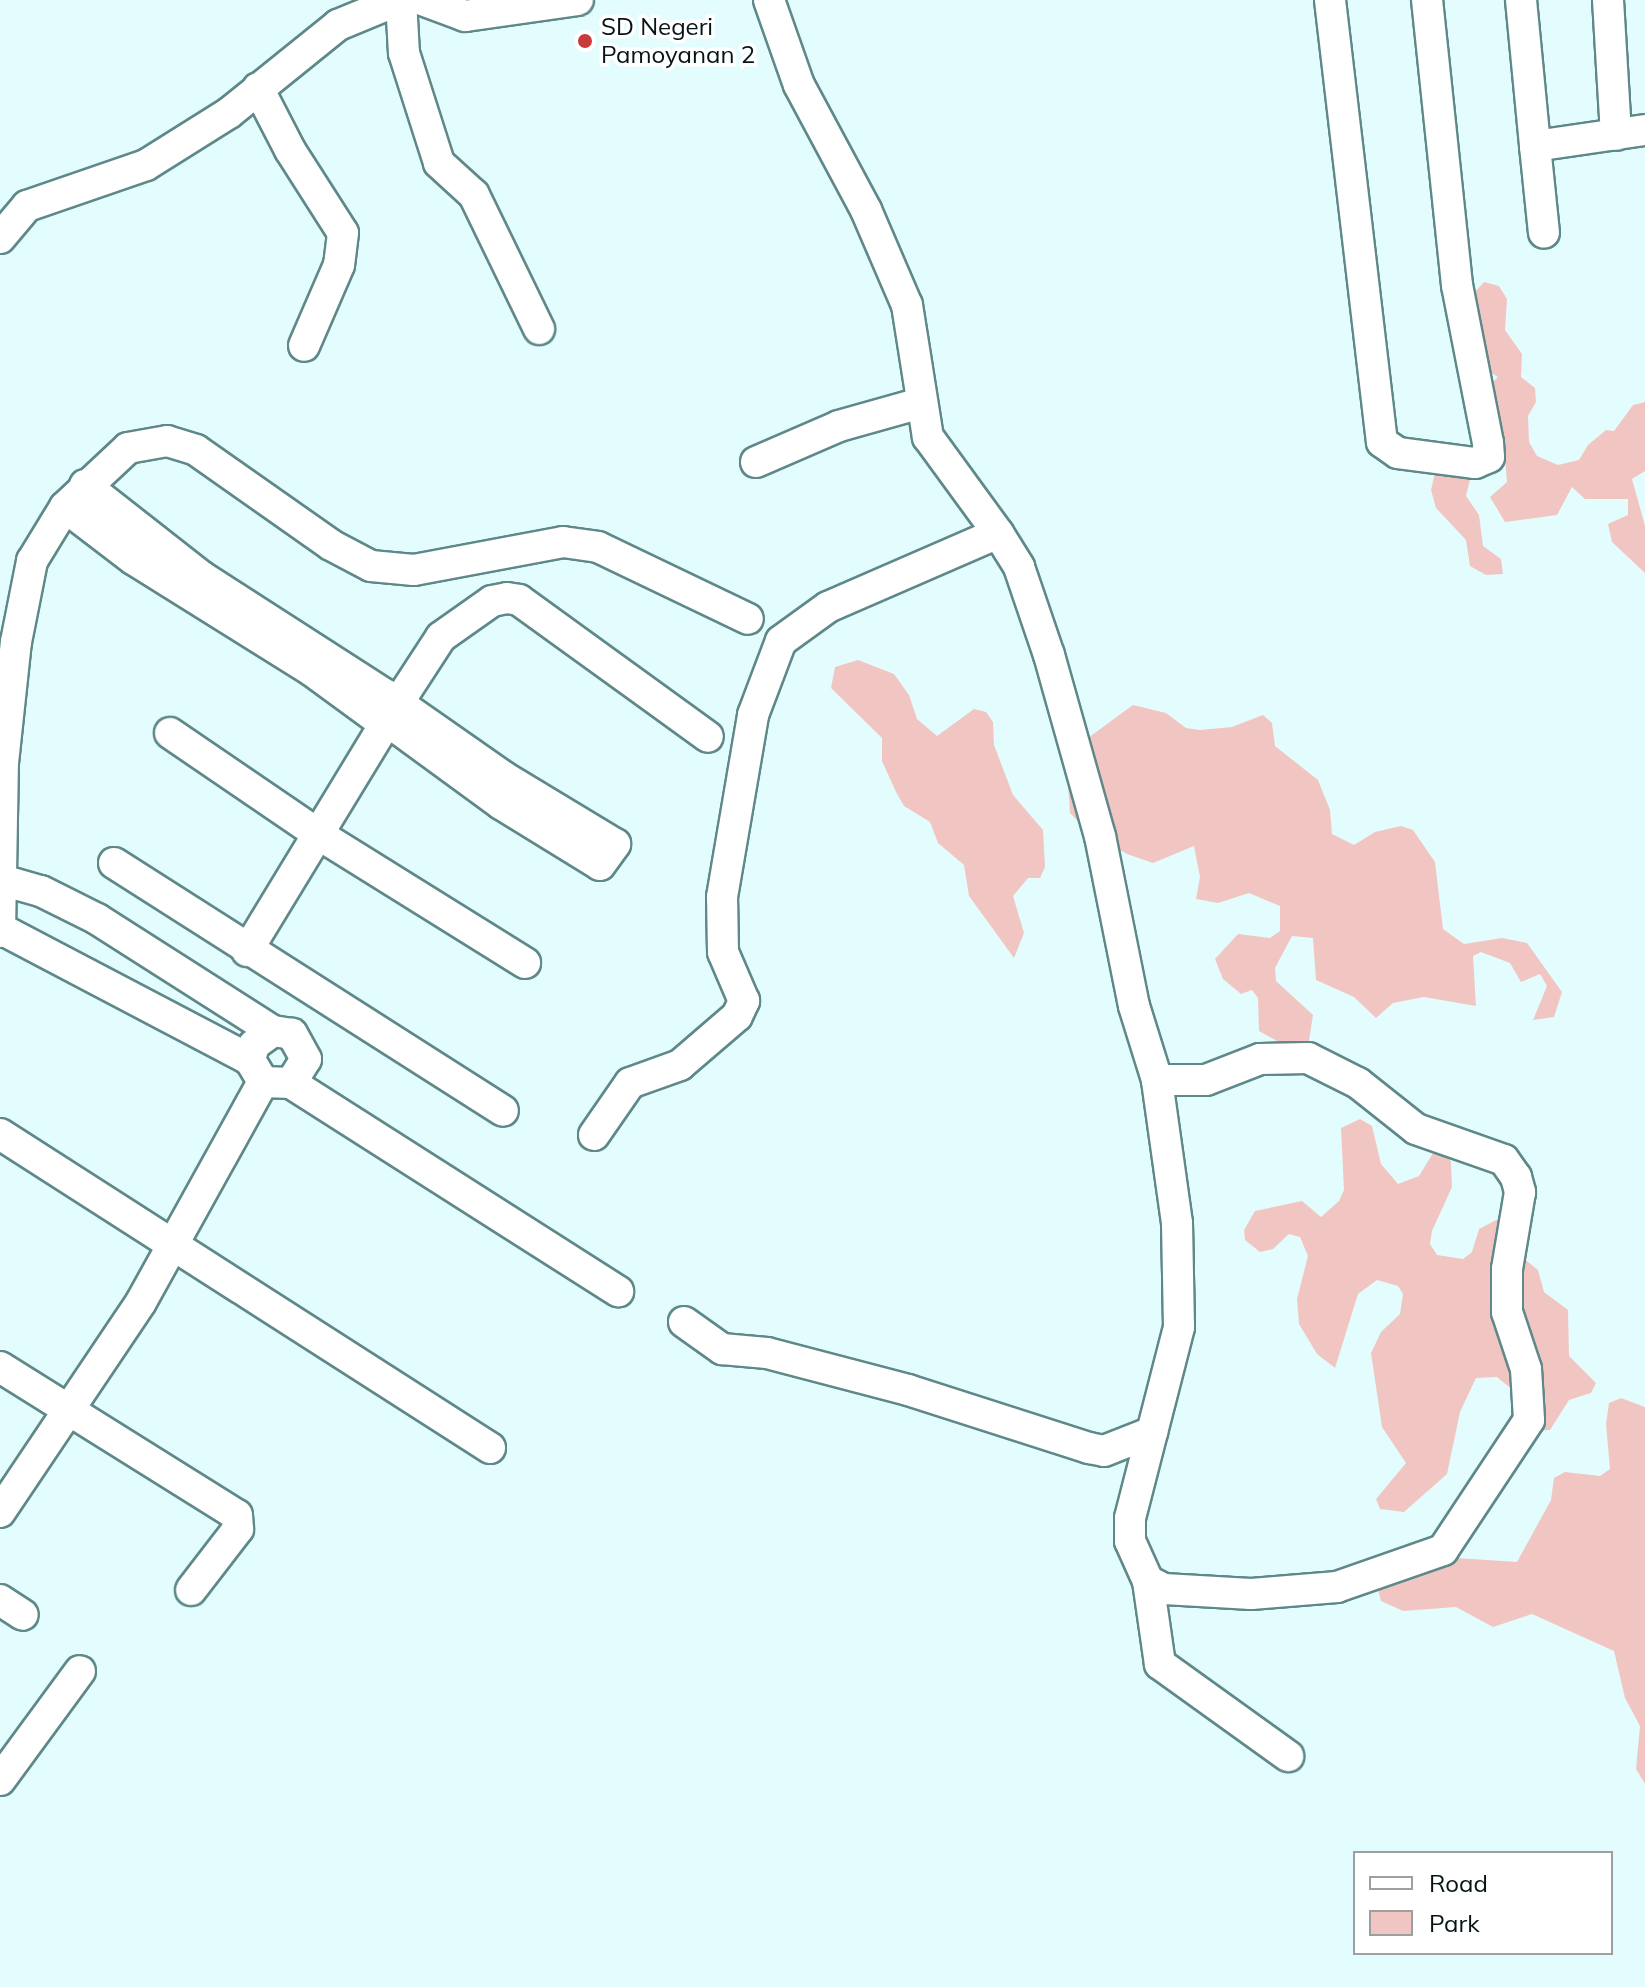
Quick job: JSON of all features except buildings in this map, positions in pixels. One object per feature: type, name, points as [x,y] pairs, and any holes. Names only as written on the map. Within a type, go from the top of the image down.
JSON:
[{"type":"street","points":[[0,238],[27,206],[146,165],[211,126],[338,25],[400,0],[404,53],[439,163],[474,195],[539,329]]},
{"type":"street","points":[[422,0],[465,16],[578,0]]},
{"type":"street","points":[[769,0],[799,85],[866,210],[907,305],[928,437],[1019,567],[1053,669],[1100,836],[1134,1006],[1157,1080],[1177,1223],[1179,1327],[1130,1518],[1130,1541],[1148,1581],[1160,1664],[1288,1756]]},
{"type":"street","points":[[1330,0],[1382,442],[1398,453],[1475,463],[1489,457],[1488,443],[1457,285],[1427,0]]},
{"type":"street","points":[[1521,0],[1544,233]]},
{"type":"street","points":[[1535,146],[1630,132],[1608,0]]},
{"type":"street","points":[[258,88],[290,150],[343,233],[339,265],[304,346]]},
{"type":"street","points":[[756,462],[839,426],[921,403]]},
{"type":"street","points":[[618,1291],[268,1075],[0,930],[5,881],[3,763],[16,642],[32,561],[65,507],[128,448],[167,441],[196,450],[331,545],[371,566],[414,570],[563,542],[598,547],[748,619]]},
{"type":"street","points":[[85,485],[141,547]]},
{"type":"street","points":[[65,507],[141,547],[391,711],[525,804]]},
{"type":"street","points":[[594,1135],[630,1083],[680,1065],[737,1016],[744,1001],[723,952],[722,897],[753,715],[781,641],[828,607],[998,533]]},
{"type":"street","points":[[247,951],[391,711],[441,637],[492,601],[507,598],[519,600],[708,737]]},
{"type":"street","points":[[170,733],[318,834],[525,963]]},
{"type":"street","points":[[114,863],[247,951],[503,1111]]},
{"type":"street","points":[[0,1512],[173,1246],[268,1075],[304,1068],[304,1049],[292,1034],[273,1031],[97,919],[41,891],[5,881]]},
{"type":"street","points":[[268,1075],[254,1045],[273,1031]]},
{"type":"street","points":[[1148,1581],[1164,1589],[1251,1594],[1337,1587],[1443,1550],[1530,1412],[1524,1358],[1507,1312],[1507,1269],[1520,1192],[1504,1160],[1416,1129],[1358,1083],[1308,1058],[1260,1059],[1206,1080],[1157,1080]]},
{"type":"street","points":[[0,1134],[490,1448]]},
{"type":"street","points":[[684,1322],[722,1349],[767,1353],[908,1390],[1089,1448],[1104,1451],[1152,1432]]},
{"type":"street","points":[[0,1367],[237,1515],[238,1529],[191,1590]]},
{"type":"street","points":[[0,1780],[80,1671]]},
{"type":"green space","points":[[1484,282],[1499,286],[1507,299],[1505,330],[1522,354],[1521,377],[1535,388],[1536,402],[1528,416],[1529,442],[1537,456],[1558,465],[1579,460],[1588,445],[1606,430],[1614,431],[1633,405],[1645,402],[1645,471],[1632,479],[1645,526],[1645,573],[1612,542],[1608,524],[1628,515],[1628,499],[1585,499],[1572,487],[1557,515],[1505,522],[1490,497],[1507,482],[1505,458],[1487,456],[1473,467],[1466,496],[1479,515],[1483,546],[1501,559],[1503,574],[1486,575],[1470,566],[1466,540],[1436,508],[1431,490],[1437,464],[1480,447],[1497,416],[1493,382],[1498,377],[1465,358],[1479,319],[1474,293]]},
{"type":"green space","points":[[858,660],[894,674],[909,695],[917,719],[937,736],[974,709],[986,712],[993,722],[994,745],[1013,795],[1043,830],[1045,867],[1040,878],[1028,878],[1013,896],[1024,933],[1014,958],[969,896],[964,865],[938,843],[930,822],[904,806],[882,761],[882,738],[831,688],[835,667]]},
{"type":"green space","points":[[1133,705],[1166,713],[1186,728],[1200,730],[1232,727],[1263,715],[1272,723],[1275,746],[1318,780],[1330,810],[1332,834],[1354,845],[1375,832],[1401,826],[1413,830],[1435,862],[1443,929],[1464,944],[1502,938],[1527,943],[1562,992],[1554,1017],[1533,1020],[1547,986],[1540,974],[1521,982],[1510,963],[1481,952],[1473,956],[1476,1006],[1424,997],[1393,1003],[1376,1018],[1354,997],[1316,980],[1313,938],[1292,936],[1275,968],[1276,981],[1313,1015],[1309,1041],[1288,1047],[1259,1031],[1258,998],[1252,990],[1241,994],[1223,979],[1215,959],[1238,934],[1270,938],[1280,931],[1280,906],[1249,893],[1218,903],[1196,899],[1200,877],[1194,846],[1153,863],[1127,854],[1086,830],[1070,813],[1066,754]]},
{"type":"green space","points":[[1360,1119],[1372,1126],[1381,1164],[1398,1184],[1419,1176],[1433,1153],[1445,1151],[1451,1162],[1452,1187],[1432,1231],[1430,1244],[1437,1255],[1463,1259],[1472,1252],[1479,1229],[1500,1218],[1510,1221],[1506,1244],[1538,1270],[1544,1292],[1568,1310],[1569,1356],[1596,1383],[1591,1393],[1569,1400],[1550,1430],[1527,1431],[1515,1392],[1497,1377],[1476,1378],[1460,1412],[1447,1474],[1404,1512],[1380,1509],[1376,1499],[1406,1463],[1382,1427],[1371,1353],[1381,1332],[1400,1314],[1403,1294],[1398,1286],[1377,1280],[1358,1294],[1335,1368],[1317,1354],[1299,1324],[1297,1299],[1308,1256],[1300,1237],[1289,1234],[1273,1249],[1260,1252],[1245,1240],[1244,1230],[1255,1211],[1302,1201],[1321,1217],[1339,1201],[1344,1190],[1341,1128]]},
{"type":"green space","points":[[1621,1398],[1645,1407],[1645,1784],[1636,1769],[1640,1726],[1625,1698],[1614,1651],[1532,1614],[1493,1627],[1456,1607],[1403,1611],[1381,1601],[1378,1590],[1387,1568],[1442,1557],[1517,1562],[1551,1500],[1554,1478],[1565,1472],[1600,1476],[1610,1469],[1606,1424],[1609,1403]]},
{"type":"place","name":"SD Negeri Pamoyanan 2","points":[[585,41]]}]
